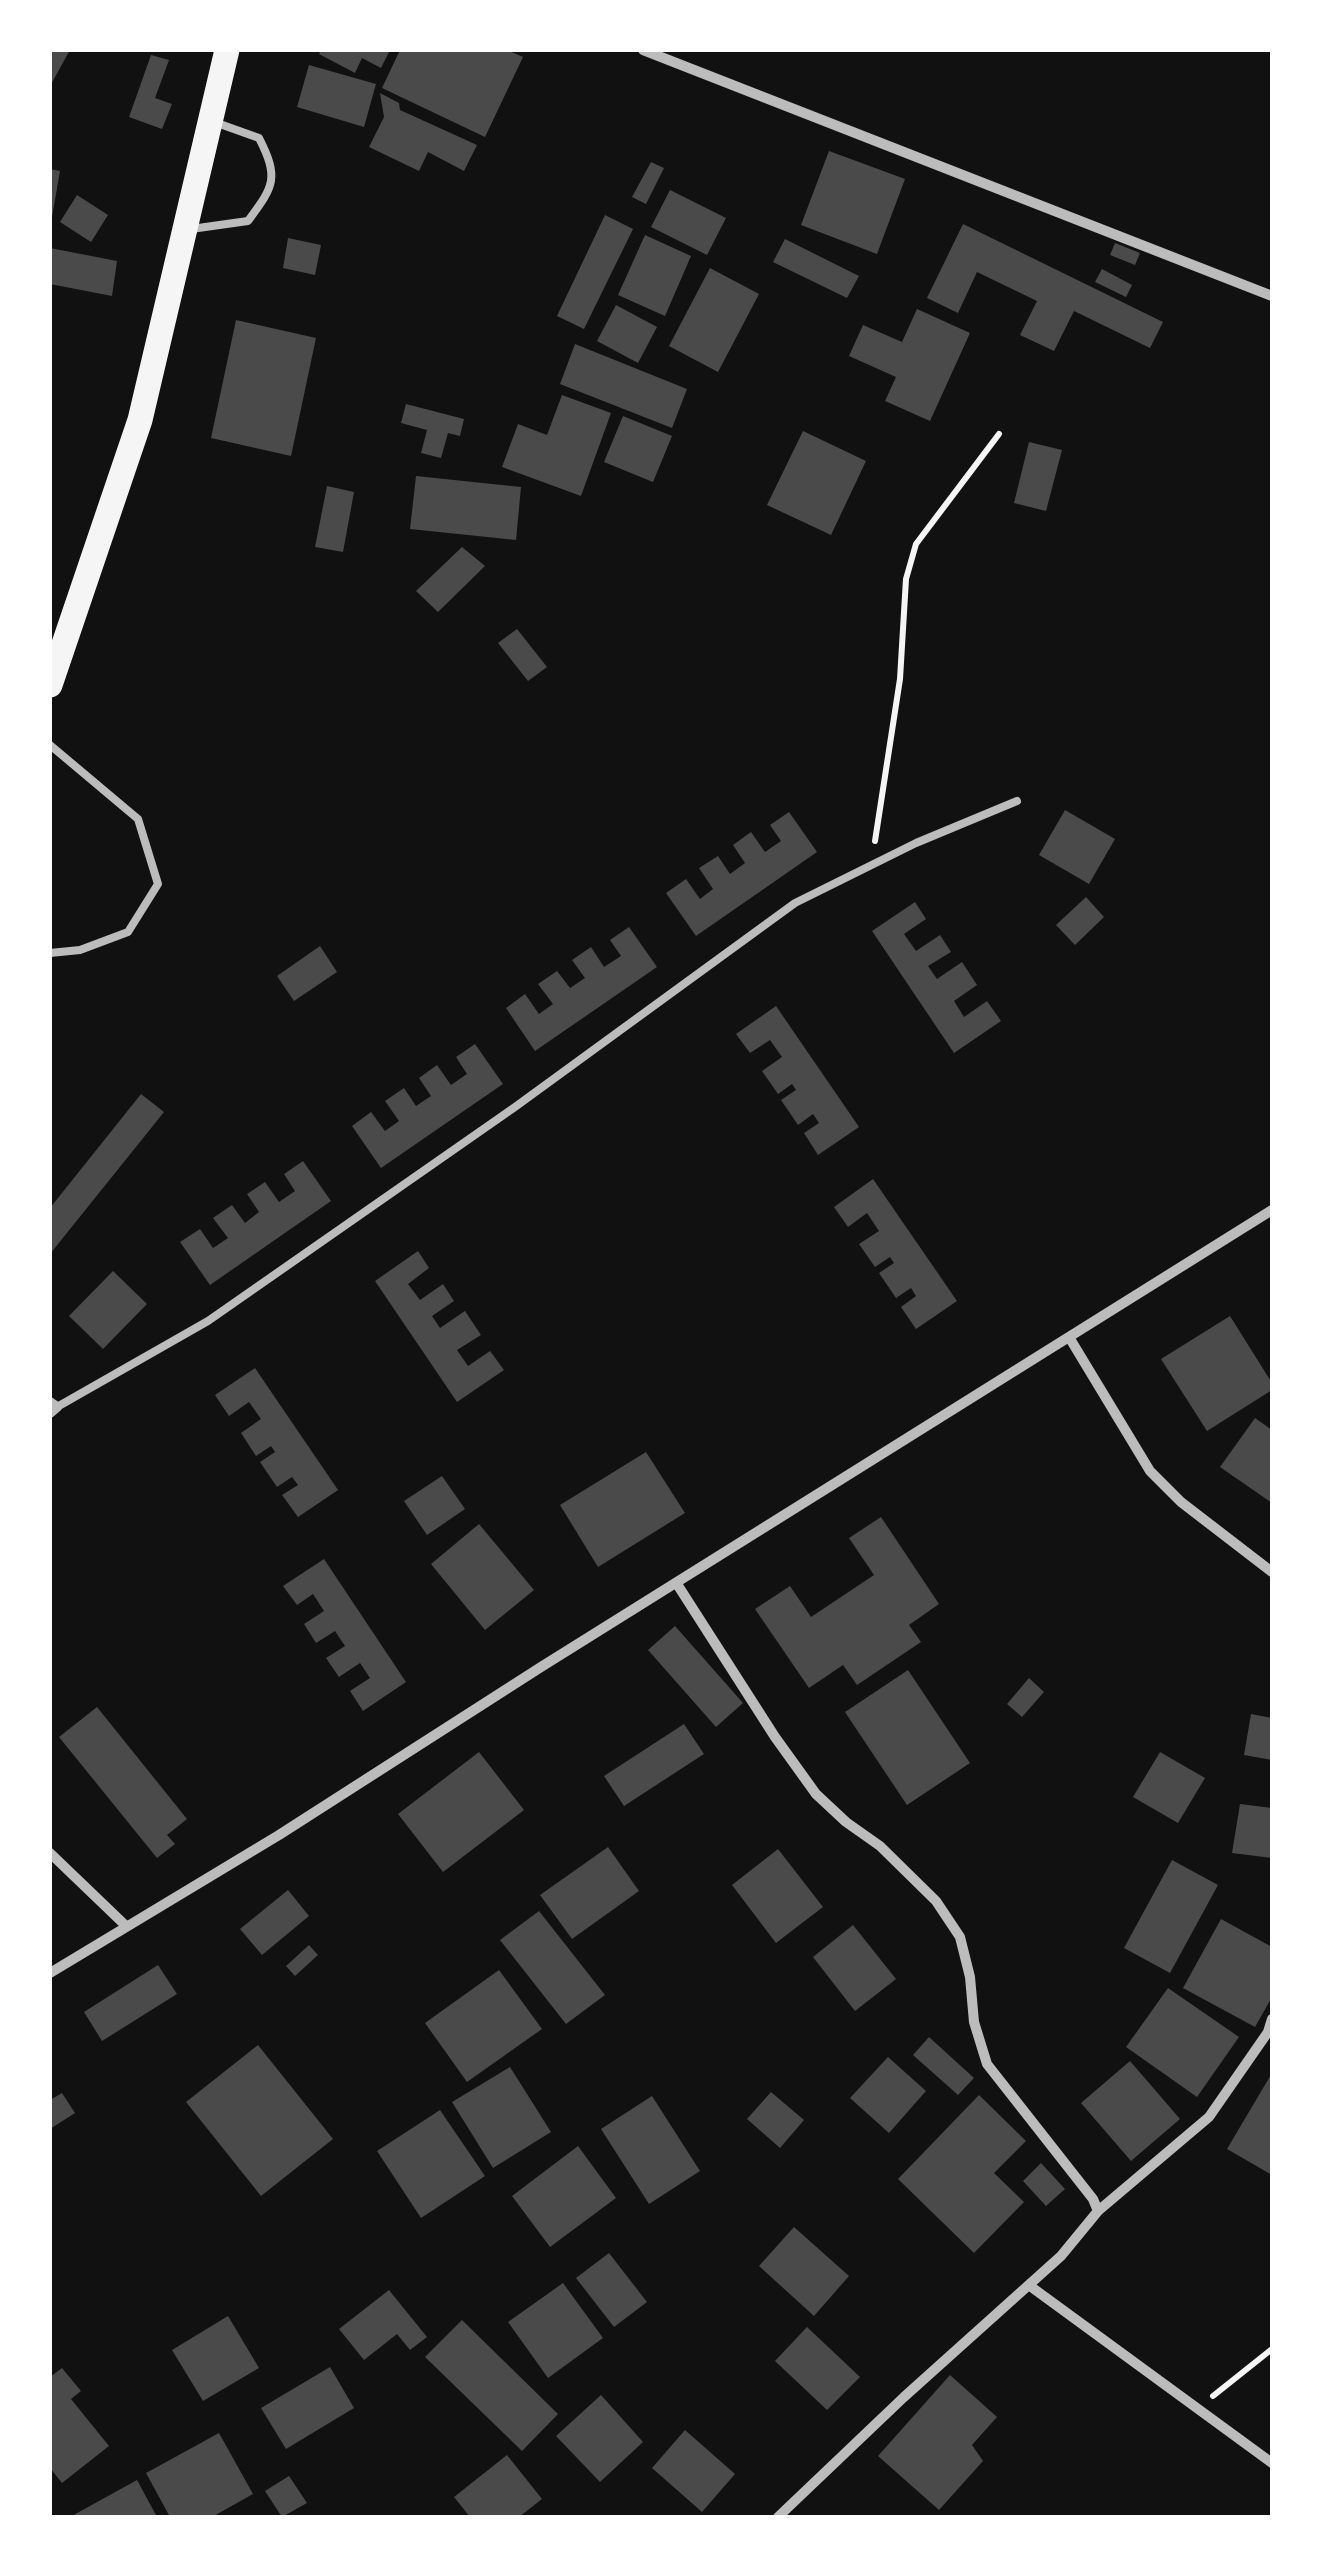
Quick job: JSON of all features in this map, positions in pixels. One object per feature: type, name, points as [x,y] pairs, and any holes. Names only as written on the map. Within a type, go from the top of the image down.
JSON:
[{"type":"main road","points":[[50,685],[140,420],[227,50]]},
{"type":"street","points":[[643,50],[1272,296]]},
{"type":"street","points":[[50,1973],[279,1834],[1272,1210]]},
{"type":"street","points":[[1068,1337],[1150,1471],[1181,1502],[1272,1572]]},
{"type":"street","points":[[677,1584],[816,1794],[880,1846],[936,1901],[960,1937],[970,1976],[974,2022],[988,2064],[1093,2199],[1098,2211]]},
{"type":"street","points":[[50,1852],[126,1925]]},
{"type":"street","points":[[778,2517],[904,2397],[1030,2286],[1098,2211],[1209,2118],[1268,2032],[1272,2019]]},
{"type":"street","points":[[1030,2286],[1272,2463]]},
{"type":"lane","points":[[186,229],[248,222],[272,188],[270,159],[259,138],[212,122]]},
{"type":"lane","points":[[50,746],[138,819],[158,884],[128,932],[80,950],[50,953]]},
{"type":"lane","points":[[52,1407],[208,1321],[796,904],[876,862],[1017,802]]},
{"type":"path","points":[[876,862],[875,834],[900,679],[906,580],[916,544],[998,434]]},
{"type":"path","points":[[1196,2409],[1272,2348]]},
{"type":"building","points":[[50,50],[70,50],[50,86]]},
{"type":"building","points":[[321,50],[390,50],[381,68],[362,58],[355,73],[319,54]]},
{"type":"building","points":[[400,50],[507,50],[523,57],[485,137],[382,88]]},
{"type":"building","points":[[151,55],[169,60],[155,98],[172,104],[162,129],[129,117]]},
{"type":"building","points":[[309,65],[376,84],[364,127],[297,107]]},
{"type":"building","points":[[380,93],[399,103],[400,110],[477,145],[464,171],[428,152],[419,171],[369,147],[384,117]]},
{"type":"building","points":[[829,151],[905,179],[877,254],[801,225]]},
{"type":"building","points":[[651,162],[664,168],[646,204],[632,197]]},
{"type":"building","points":[[50,169],[60,171],[52,217],[50,216]]},
{"type":"building","points":[[670,190],[726,218],[707,255],[651,227]]},
{"type":"building","points":[[77,195],[108,215],[91,242],[60,222]]},
{"type":"building","points":[[605,215],[633,229],[584,329],[557,316]]},
{"type":"building","points":[[963,224],[1163,322],[1150,348],[1074,311],[1054,351],[1020,335],[1037,301],[977,272],[958,313],[927,298]]},
{"type":"building","points":[[645,235],[691,256],[665,316],[618,295]]},
{"type":"building","points":[[288,238],[321,245],[315,275],[283,268]]},
{"type":"building","points":[[785,239],[859,276],[847,298],[773,262]]},
{"type":"building","points":[[1115,243],[1140,253],[1135,265],[1110,255]]},
{"type":"building","points":[[50,248],[117,261],[112,296],[50,284]]},
{"type":"building","points":[[710,268],[759,294],[718,372],[669,346]]},
{"type":"building","points":[[1102,269],[1132,285],[1126,297],[1095,282]]},
{"type":"building","points":[[616,305],[657,327],[638,363],[597,341]]},
{"type":"building","points":[[917,309],[970,333],[930,421],[885,401],[896,377],[849,356],[863,325],[902,342]]},
{"type":"building","points":[[236,320],[316,338],[291,456],[211,438]]},
{"type":"building","points":[[575,344],[687,389],[672,428],[560,384]]},
{"type":"building","points":[[562,395],[611,413],[581,496],[502,467],[518,424],[547,435]]},
{"type":"building","points":[[406,404],[464,419],[460,436],[448,433],[441,458],[421,453],[427,430],[401,423]]},
{"type":"building","points":[[623,416],[672,436],[653,482],[604,462]]},
{"type":"building","points":[[803,431],[866,461],[831,535],[767,505]]},
{"type":"building","points":[[1029,442],[1062,450],[1046,511],[1014,503]]},
{"type":"building","points":[[416,476],[521,487],[516,540],[410,529]]},
{"type":"building","points":[[327,486],[354,492],[343,552],[315,547]]},
{"type":"building","points":[[462,547],[485,566],[438,612],[416,591]]},
{"type":"building","points":[[517,629],[547,667],[528,681],[498,643]]},
{"type":"building","points":[[1065,810],[1115,839],[1089,884],[1039,855]]},
{"type":"building","points":[[789,812],[817,852],[696,936],[666,893],[686,879],[700,899],[713,889],[699,868],[718,856],[730,874],[745,863],[733,845],[751,832],[765,852],[781,841],[770,825]]},
{"type":"building","points":[[1086,897],[1104,917],[1075,945],[1056,925]]},
{"type":"building","points":[[915,902],[926,919],[904,934],[916,951],[940,935],[951,952],[928,966],[937,979],[962,962],[977,985],[954,1001],[964,1017],[987,1001],[1001,1021],[954,1053],[872,931]]},
{"type":"building","points":[[629,927],[657,967],[535,1051],[506,1008],[525,994],[539,1014],[553,1004],[538,984],[557,971],[570,988],[585,978],[572,960],[591,947],[604,967],[621,956],[610,940]]},
{"type":"building","points":[[320,946],[337,972],[294,1001],[277,976]]},
{"type":"building","points":[[776,1006],[859,1127],[818,1155],[804,1133],[819,1123],[813,1114],[798,1125],[781,1100],[796,1090],[792,1084],[778,1094],[762,1071],[782,1057],[770,1040],[750,1053],[736,1034]]},
{"type":"building","points":[[475,1044],[503,1084],[381,1168],[352,1126],[371,1112],[385,1131],[399,1121],[385,1101],[404,1088],[416,1106],[431,1096],[419,1078],[437,1065],[451,1085],[467,1074],[456,1057]]},
{"type":"building","points":[[141,1094],[164,1112],[50,1254],[50,1208]]},
{"type":"building","points":[[303,1161],[331,1201],[210,1285],[180,1242],[200,1229],[213,1248],[228,1238],[213,1218],[232,1205],[245,1223],[259,1212],[247,1194],[265,1182],[279,1202],[295,1191],[284,1174]]},
{"type":"building","points":[[873,1179],[957,1301],[916,1329],[901,1307],[916,1296],[911,1288],[896,1298],[879,1273],[894,1263],[890,1257],[875,1267],[859,1244],[879,1231],[867,1213],[848,1227],[834,1207]]},
{"type":"building","points":[[418,1251],[429,1268],[408,1284],[420,1300],[443,1284],[454,1301],[432,1316],[440,1328],[465,1311],[481,1335],[457,1350],[468,1366],[490,1351],[504,1370],[457,1402],[375,1281]]},
{"type":"building","points":[[113,1271],[147,1304],[103,1349],[69,1316]]},
{"type":"building","points":[[1230,1316],[1272,1383],[1272,1390],[1207,1431],[1161,1359]]},
{"type":"building","points":[[255,1368],[338,1490],[298,1517],[282,1495],[298,1485],[292,1477],[277,1487],[260,1462],[275,1452],[271,1446],[256,1456],[241,1433],[261,1419],[249,1402],[229,1416],[215,1395]]},
{"type":"building","points":[[1255,1418],[1272,1430],[1272,1503],[1220,1467]]},
{"type":"building","points":[[646,1452],[685,1513],[598,1567],[560,1505]]},
{"type":"building","points":[[442,1476],[465,1509],[427,1535],[404,1501]]},
{"type":"building","points":[[881,1517],[939,1604],[909,1625],[921,1642],[857,1685],[843,1665],[809,1688],[755,1609],[790,1586],[811,1617],[874,1575],[849,1538]]},
{"type":"building","points":[[479,1524],[534,1590],[485,1630],[431,1564]]},
{"type":"building","points":[[324,1559],[406,1682],[363,1711],[350,1691],[370,1678],[360,1663],[339,1677],[326,1658],[345,1646],[335,1631],[316,1643],[304,1624],[324,1611],[313,1594],[297,1605],[283,1586]]},
{"type":"building","points":[[675,1626],[743,1703],[716,1727],[648,1650]]},
{"type":"building","points":[[908,1670],[970,1763],[907,1805],[845,1712]]},
{"type":"building","points":[[1029,1678],[1044,1692],[1022,1717],[1007,1704]]},
{"type":"building","points":[[97,1707],[187,1819],[167,1835],[175,1844],[157,1858],[59,1737]]},
{"type":"building","points":[[1251,1714],[1272,1718],[1272,1760],[1244,1755]]},
{"type":"building","points":[[684,1724],[704,1754],[624,1806],[604,1776]]},
{"type":"building","points":[[479,1752],[524,1810],[443,1872],[398,1814]]},
{"type":"building","points":[[1160,1752],[1205,1778],[1178,1823],[1133,1797]]},
{"type":"building","points":[[1240,1804],[1272,1808],[1272,1858],[1232,1853]]},
{"type":"building","points":[[608,1847],[639,1891],[572,1939],[540,1895]]},
{"type":"building","points":[[778,1849],[823,1907],[776,1943],[732,1885]]},
{"type":"building","points":[[1172,1860],[1218,1885],[1170,1973],[1124,1948]]},
{"type":"building","points":[[288,1890],[309,1916],[262,1955],[240,1929]]},
{"type":"building","points":[[539,1911],[605,1995],[566,2024],[500,1940]]},
{"type":"building","points":[[1221,1919],[1272,1947],[1272,1997],[1255,2027],[1183,1988]]},
{"type":"building","points":[[853,1925],[896,1979],[855,2011],[813,1957]]},
{"type":"building","points":[[309,1945],[318,1955],[295,1976],[286,1966]]},
{"type":"building","points":[[158,1965],[177,1994],[102,2041],[84,2012]]},
{"type":"building","points":[[499,1970],[542,2029],[467,2082],[425,2023]]},
{"type":"building","points":[[1168,1988],[1239,2037],[1197,2097],[1126,2047]]},
{"type":"building","points":[[929,2037],[974,2078],[958,2095],[913,2055]]},
{"type":"building","points":[[258,2045],[333,2139],[261,2196],[186,2102]]},
{"type":"building","points":[[888,2057],[926,2091],[889,2133],[850,2098]]},
{"type":"building","points":[[1130,2061],[1180,2119],[1131,2161],[1081,2103]]},
{"type":"building","points":[[510,2067],[551,2132],[493,2168],[452,2102]]},
{"type":"building","points":[[1272,2073],[1272,2175],[1227,2149]]},
{"type":"building","points":[[771,2092],[804,2120],[780,2148],[747,2119]]},
{"type":"building","points":[[62,2093],[75,2113],[50,2129],[50,2100]]},
{"type":"building","points":[[979,2095],[1026,2141],[994,2173],[1024,2202],[974,2253],[898,2179]]},
{"type":"building","points":[[652,2096],[700,2171],[649,2204],[601,2129]]},
{"type":"building","points":[[440,2110],[485,2176],[421,2218],[377,2151]]},
{"type":"building","points":[[578,2146],[616,2198],[550,2247],[512,2196]]},
{"type":"building","points":[[1041,2163],[1065,2189],[1046,2206],[1023,2181]]},
{"type":"building","points":[[794,2227],[849,2276],[814,2316],[759,2266]]},
{"type":"building","points":[[609,2253],[647,2302],[614,2327],[576,2278]]},
{"type":"building","points":[[563,2283],[603,2338],[548,2378],[508,2322]]},
{"type":"building","points":[[389,2290],[427,2337],[410,2350],[397,2334],[364,2360],[339,2329]]},
{"type":"building","points":[[228,2316],[259,2368],[203,2401],[172,2350]]},
{"type":"building","points":[[462,2320],[558,2414],[522,2451],[425,2357]]},
{"type":"building","points":[[807,2327],[860,2377],[827,2410],[775,2361]]},
{"type":"building","points":[[330,2367],[354,2408],[286,2449],[261,2408]]},
{"type":"building","points":[[62,2368],[81,2391],[71,2399],[109,2446],[62,2483],[50,2468],[50,2377]]},
{"type":"building","points":[[950,2375],[997,2417],[972,2445],[983,2461],[939,2510],[878,2456]]},
{"type":"building","points":[[601,2395],[643,2442],[600,2482],[556,2436]]},
{"type":"building","points":[[685,2430],[735,2474],[702,2512],[652,2468]]},
{"type":"building","points":[[219,2433],[253,2494],[212,2517],[170,2517],[146,2473]]},
{"type":"building","points":[[507,2455],[542,2499],[519,2517],[470,2517],[454,2497]]},
{"type":"building","points":[[289,2476],[307,2503],[282,2517],[265,2491]]},
{"type":"building","points":[[137,2480],[157,2517],[70,2517]]}]
